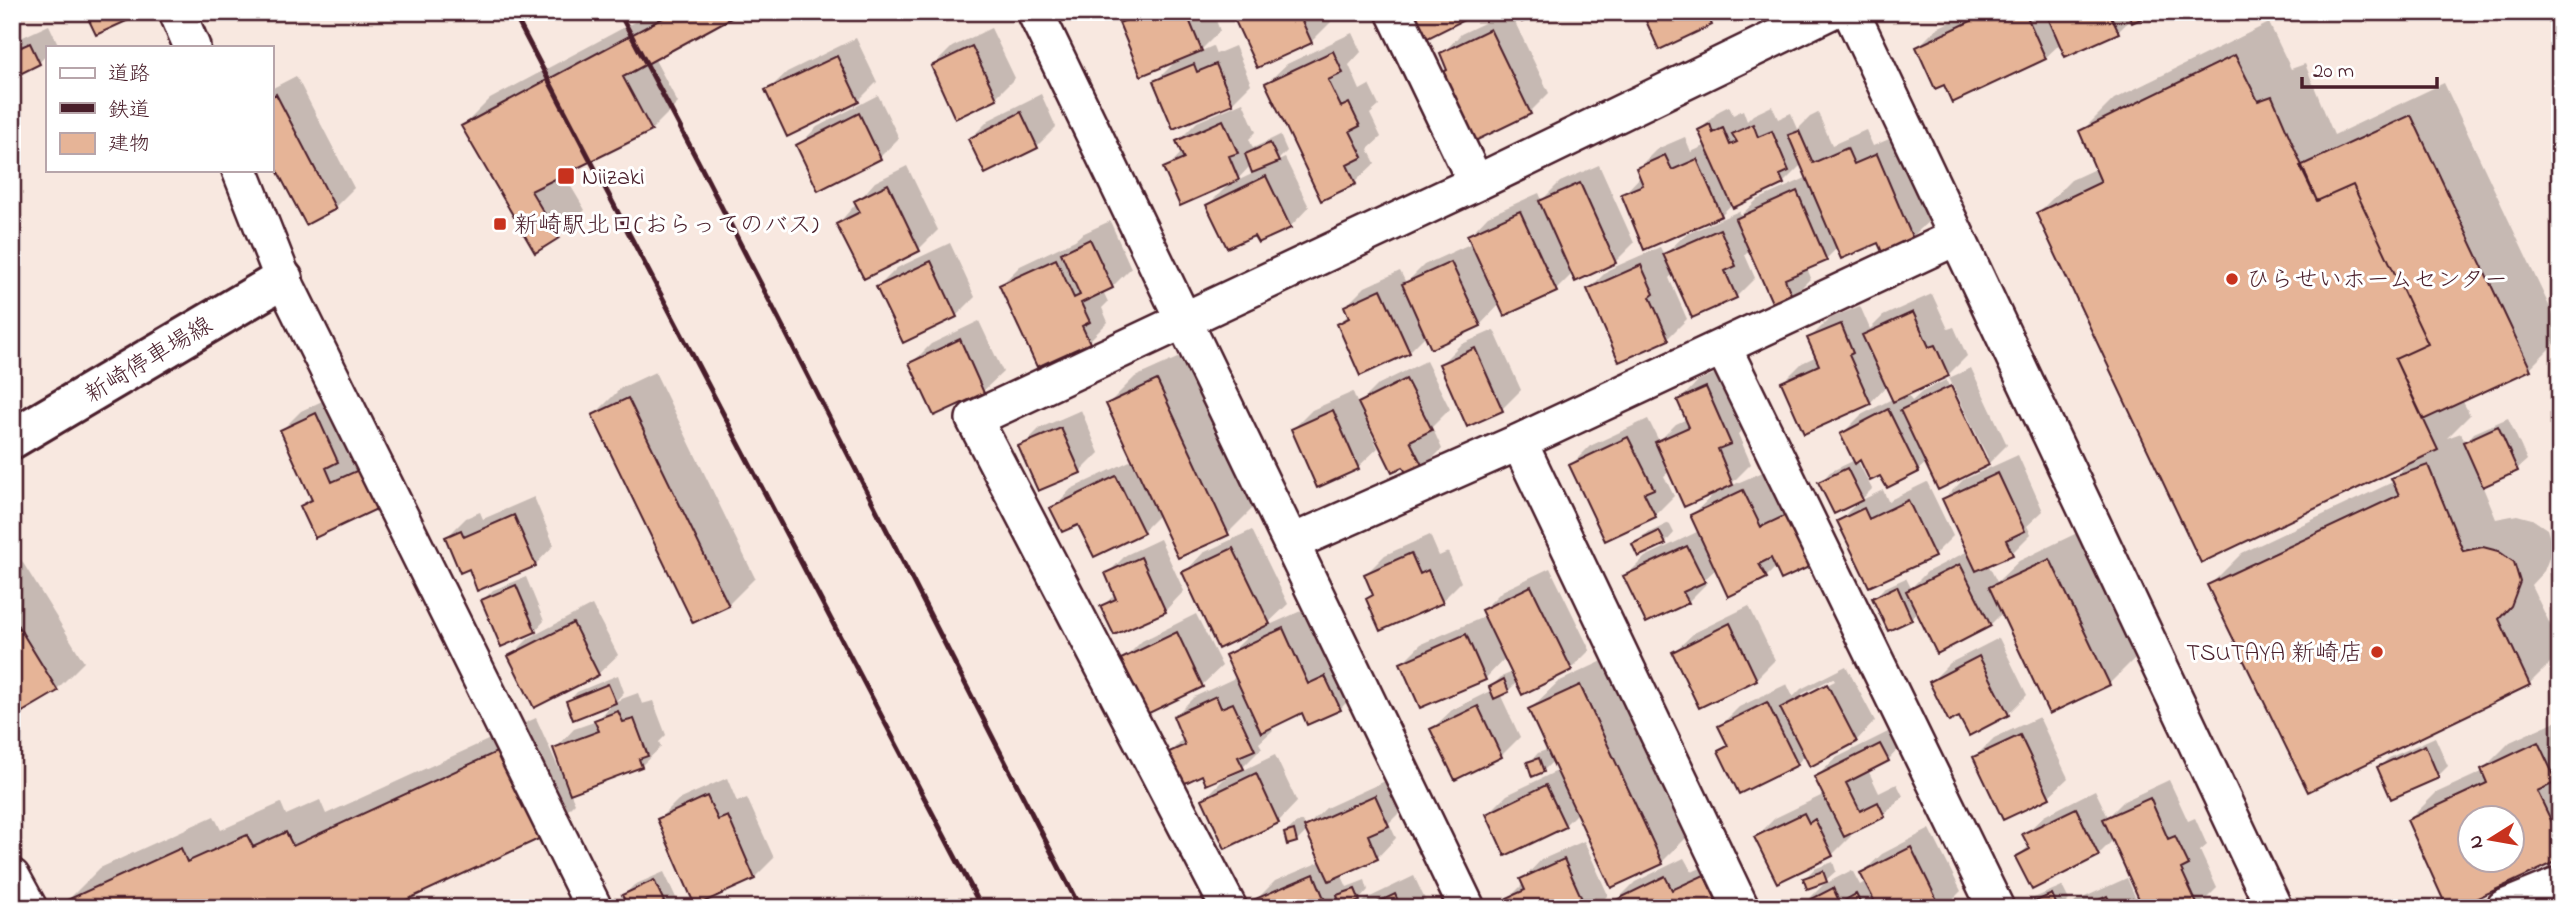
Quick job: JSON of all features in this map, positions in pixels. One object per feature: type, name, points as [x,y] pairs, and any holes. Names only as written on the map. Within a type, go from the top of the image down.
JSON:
[{"type":"main road","name":"新崎停車場線","points":[[12,439],[283,279]]},
{"type":"street","points":[[177,12],[192,46]]},
{"type":"street","points":[[1035,12],[1467,908]]},
{"type":"street","points":[[1394,12],[1476,183]]},
{"type":"street","points":[[1228,908],[974,419],[1476,183],[1829,12]]},
{"type":"street","points":[[1851,12],[2274,908]]},
{"type":"street","points":[[241,172],[283,279],[594,908]]},
{"type":"street","points":[[1291,543],[1519,442],[1957,237]]},
{"type":"street","points":[[1723,347],[1996,908]]},
{"type":"street","points":[[1519,442],[1741,908]]},
{"type":"street","points":[[12,877],[29,908]]},
{"type":"street","points":[[2504,908],[2560,885]]},
{"type":"building","points":[[85,12],[146,12],[96,35]]},
{"type":"building","points":[[674,12],[742,12],[623,77],[652,131],[531,191],[559,238],[535,253],[461,126]]},
{"type":"building","points":[[1145,12],[1186,12],[1202,51],[1141,76],[1119,23]]},
{"type":"building","points":[[1231,12],[1298,12],[1312,43],[1257,68]]},
{"type":"building","points":[[1413,12],[1478,12],[1478,13],[1426,39]]},
{"type":"building","points":[[1518,12],[1544,12],[1522,22]]},
{"type":"building","points":[[1642,12],[1706,12],[1712,25],[1659,50]]},
{"type":"building","points":[[1990,12],[2025,12],[2046,59],[1952,103],[1944,85],[1935,89],[1916,47]]},
{"type":"building","points":[[2109,12],[2119,33],[2065,57],[2046,13]]},
{"type":"building","points":[[2127,12],[2156,12],[2132,23]]},
{"type":"building","points":[[1490,29],[1531,114],[1469,144],[1436,76],[1447,70],[1440,53]]},
{"type":"building","points":[[30,43],[40,64],[12,78],[12,51]]},
{"type":"building","points":[[972,46],[997,99],[955,119],[931,66]]},
{"type":"building","points":[[1333,51],[1343,73],[1328,80],[1341,107],[1349,103],[1360,126],[1350,131],[1363,157],[1347,165],[1356,184],[1321,201],[1265,83]]},
{"type":"building","name":"ひらせいホームセンター","points":[[2235,55],[2258,101],[2272,96],[2317,201],[2353,185],[2428,344],[2395,359],[2438,450],[2201,563],[2036,213],[2101,182],[2079,131]]},
{"type":"building","points":[[837,56],[859,102],[787,137],[765,90]]},
{"type":"building","points":[[1194,64],[1197,72],[1216,64],[1233,104],[1173,129],[1153,81]]},
{"type":"building","points":[[276,94],[336,209],[306,225],[273,163],[273,96]]},
{"type":"building","points":[[1021,112],[1038,148],[985,174],[968,139]]},
{"type":"building","points":[[859,113],[881,159],[818,191],[796,145]]},
{"type":"building","points":[[2411,115],[2531,370],[2423,420],[2395,359],[2428,344],[2353,185],[2317,201],[2300,166]]},
{"type":"building","points":[[1223,120],[1238,153],[1229,156],[1239,180],[1180,206],[1163,168],[1184,159],[1176,141]]},
{"type":"building","points":[[1710,124],[1713,133],[1723,128],[1730,145],[1737,142],[1732,134],[1753,124],[1758,137],[1772,131],[1789,171],[1780,175],[1784,184],[1733,208],[1698,130]]},
{"type":"building","points":[[1799,131],[1813,163],[1847,148],[1854,164],[1877,154],[1913,239],[1882,252],[1878,243],[1841,259],[1788,135]]},
{"type":"building","points":[[1270,143],[1279,162],[1252,173],[1245,154]]},
{"type":"building","points":[[1665,155],[1672,170],[1697,159],[1722,216],[1644,250],[1621,194],[1643,185],[1636,168]]},
{"type":"building","points":[[1266,176],[1291,228],[1258,243],[1254,236],[1227,248],[1206,205]]},
{"type":"building","points":[[1580,183],[1616,263],[1575,282],[1539,201]]},
{"type":"building","points":[[888,184],[920,251],[864,279],[836,224],[860,212],[854,201]]},
{"type":"building","points":[[1797,191],[1827,261],[1785,279],[1793,299],[1774,307],[1735,219]]},
{"type":"building","points":[[1520,211],[1557,292],[1504,316],[1467,235]]},
{"type":"building","points":[[1720,229],[1736,266],[1725,271],[1737,298],[1692,318],[1663,254]]},
{"type":"building","points":[[1090,239],[1113,288],[1081,303],[1090,322],[1082,326],[1090,343],[1037,367],[999,285],[1056,259],[1074,298],[1080,295],[1061,253]]},
{"type":"building","points":[[931,261],[957,317],[903,343],[876,287]]},
{"type":"building","points":[[1451,262],[1481,326],[1431,349],[1402,284]]},
{"type":"building","points":[[1641,265],[1654,294],[1650,297],[1669,340],[1619,362],[1587,289]]},
{"type":"building","points":[[1381,289],[1410,353],[1360,376],[1337,324],[1349,318],[1344,306]]},
{"type":"building","points":[[1913,312],[1929,347],[1935,345],[1949,376],[1893,402],[1862,335]]},
{"type":"building","points":[[1841,324],[1853,353],[1849,355],[1871,404],[1804,434],[1781,382],[1819,365],[1807,338]]},
{"type":"building","points":[[960,339],[984,393],[934,416],[909,363]]},
{"type":"building","points":[[1475,348],[1503,411],[1467,427],[1439,364]]},
{"type":"building","points":[[1406,379],[1432,430],[1410,441],[1424,469],[1408,477],[1403,467],[1392,472],[1358,403]]},
{"type":"building","points":[[1157,380],[1229,535],[1178,558],[1106,404]]},
{"type":"building","points":[[1951,386],[1989,465],[1938,490],[1900,410]]},
{"type":"building","points":[[1706,387],[1731,444],[1718,449],[1733,485],[1684,507],[1655,442],[1689,427],[1677,400]]},
{"type":"building","points":[[628,398],[729,606],[693,623],[592,415]]},
{"type":"building","points":[[1888,409],[1919,472],[1887,488],[1880,476],[1870,481],[1860,460],[1855,464],[1840,434]]},
{"type":"building","points":[[1333,410],[1359,469],[1317,488],[1291,429]]},
{"type":"building","points":[[316,413],[338,462],[326,468],[332,482],[363,468],[381,507],[315,538],[300,506],[312,500],[280,430]]},
{"type":"building","points":[[2498,426],[2518,471],[2483,487],[2463,442]]},
{"type":"building","points":[[1061,428],[1081,473],[1038,491],[1018,446]]},
{"type":"building","points":[[1628,437],[1654,489],[1644,493],[1656,517],[1605,541],[1569,465]]},
{"type":"building","name":"TSUTAYA 新崎店","points":[[2428,465],[2463,551],[2483,547],[2498,551],[2514,562],[2520,582],[2511,606],[2499,619],[2530,685],[2308,792],[2207,585],[2399,495],[2391,478]]},
{"type":"building","points":[[1847,468],[1863,500],[1834,514],[1818,482]]},
{"type":"building","points":[[1998,473],[2025,531],[2006,540],[2013,555],[1976,571],[1942,499]]},
{"type":"building","points":[[1116,476],[1144,533],[1094,557],[1078,525],[1062,532],[1050,508]]},
{"type":"building","points":[[1743,490],[1761,527],[1786,515],[1811,566],[1781,580],[1771,558],[1759,564],[1767,578],[1728,597],[1690,515]]},
{"type":"building","points":[[1908,500],[1935,557],[1869,587],[1837,521],[1864,508],[1869,519]]},
{"type":"building","points":[[514,515],[536,566],[477,591],[469,569],[460,573],[445,537],[461,530],[464,537]]},
{"type":"building","points":[[1659,531],[1666,544],[1638,557],[1632,544]]},
{"type":"building","points":[[1687,546],[1705,582],[1683,592],[1689,603],[1646,623],[1623,576]]},
{"type":"building","points":[[1233,548],[1270,624],[1218,649],[1182,572]]},
{"type":"building","points":[[1411,553],[1420,574],[1428,570],[1443,603],[1380,631],[1366,599],[1373,595],[1364,574]]},
{"type":"building","points":[[1141,557],[1166,612],[1114,635],[1100,606],[1116,599],[1105,573]]},
{"type":"building","points":[[2050,559],[2110,685],[2049,714],[1989,587]]},
{"type":"building","points":[[1960,564],[1991,626],[1937,654],[1906,591]]},
{"type":"building","points":[[516,585],[536,632],[501,647],[481,600]]},
{"type":"building","points":[[1531,586],[1572,670],[1522,695],[1481,610]]},
{"type":"building","points":[[1897,586],[1912,620],[1888,631],[1872,598]]},
{"type":"building","points":[[12,616],[58,691],[12,718]]},
{"type":"building","points":[[573,623],[599,675],[534,708],[508,656]]},
{"type":"building","points":[[1730,623],[1757,680],[1699,708],[1672,652]]},
{"type":"building","points":[[1283,628],[1308,684],[1325,676],[1341,710],[1307,725],[1302,713],[1261,733],[1225,655]]},
{"type":"building","points":[[1177,632],[1203,687],[1147,714],[1121,659]]},
{"type":"building","points":[[1466,634],[1486,680],[1420,708],[1400,663]]},
{"type":"building","points":[[1979,656],[2009,715],[1969,736],[1959,717],[1949,722],[1929,682]]},
{"type":"building","points":[[1504,679],[1509,692],[1494,699],[1489,687]]},
{"type":"building","points":[[608,684],[616,703],[573,720],[566,701]]},
{"type":"building","points":[[1827,684],[1857,742],[1810,767],[1780,708]]},
{"type":"building","points":[[1580,685],[1663,864],[1611,888],[1528,709]]},
{"type":"building","points":[[1216,696],[1221,708],[1233,703],[1255,750],[1238,757],[1244,769],[1206,785],[1202,775],[1181,785],[1167,753],[1185,745],[1173,716]]},
{"type":"building","points":[[1767,702],[1798,765],[1739,794],[1718,751],[1728,746],[1718,726]]},
{"type":"building","points":[[1478,706],[1502,757],[1455,780],[1430,729]]},
{"type":"building","points":[[618,711],[623,722],[634,719],[648,756],[639,759],[642,767],[570,794],[553,748],[599,731],[594,720]]},
{"type":"building","points":[[2020,735],[2050,798],[2003,820],[1973,757]]},
{"type":"building","points":[[2538,742],[2557,782],[2537,791],[2560,839],[2560,860],[2456,908],[2447,908],[2407,820],[2487,783],[2481,769]]},
{"type":"building","points":[[1880,744],[1889,761],[1846,783],[1860,811],[1878,802],[1885,817],[1844,837],[1814,777]]},
{"type":"building","points":[[2425,745],[2439,778],[2391,799],[2377,767]]},
{"type":"building","points":[[503,749],[543,837],[389,908],[68,908],[65,901],[181,848],[187,862],[247,835],[253,847],[286,832],[293,846]]},
{"type":"building","points":[[1539,758],[1544,772],[1532,777],[1527,762]]},
{"type":"building","points":[[1256,773],[1279,823],[1225,849],[1202,799]]},
{"type":"building","points":[[1546,785],[1566,827],[1505,856],[1486,814]]},
{"type":"building","points":[[1375,795],[1389,826],[1368,835],[1378,859],[1329,881],[1304,827]]},
{"type":"building","points":[[707,796],[718,820],[728,816],[755,879],[695,906],[657,819]]},
{"type":"building","points":[[2150,798],[2168,839],[2175,836],[2189,865],[2181,869],[2199,908],[2143,908],[2103,819]]},
{"type":"building","points":[[2076,808],[2099,856],[2032,890],[2015,857],[2030,849],[2022,834]]},
{"type":"building","points":[[1804,813],[1809,823],[1815,819],[1833,856],[1777,883],[1754,837]]},
{"type":"building","points":[[1294,830],[1297,842],[1287,845],[1284,833]]},
{"type":"building","points":[[1911,847],[1941,908],[1878,908],[1860,873]]},
{"type":"building","points":[[1564,859],[1586,908],[1511,908],[1507,898],[1525,890],[1520,879]]},
{"type":"building","points":[[1823,871],[1827,882],[1807,889],[1803,878]]},
{"type":"building","points":[[1314,874],[1328,908],[1256,908],[1253,900]]},
{"type":"building","points":[[1704,875],[1720,908],[1617,908],[1614,901],[1665,876],[1672,890]]},
{"type":"building","points":[[654,880],[667,908],[629,908],[622,895]]},
{"type":"building","points":[[1833,888],[1840,903],[1856,894],[1863,908],[1804,908],[1802,904]]},
{"type":"building","points":[[1355,889],[1360,901],[1341,908],[1337,895]]},
{"type":"building","points":[[1395,894],[1401,908],[1366,908]]},
{"type":"building","points":[[2052,894],[2058,908],[2022,907]]},
{"type":"building","points":[[2107,896],[2113,908],[2082,908]]},
{"type":"railway","points":[[513,12],[982,908]]},
{"type":"railway","points":[[619,12],[1080,908]]},
{"type":"place","name":"Niizaki","points":[[566,176]]},
{"type":"place","name":"新崎駅北口(おらってのバス)","points":[[500,224]]},
{"type":"place","name":"ひらせいホームセンター","points":[[2232,279]]},
{"type":"place","name":"TSUTAYA 新崎店","points":[[2377,652]]}]
